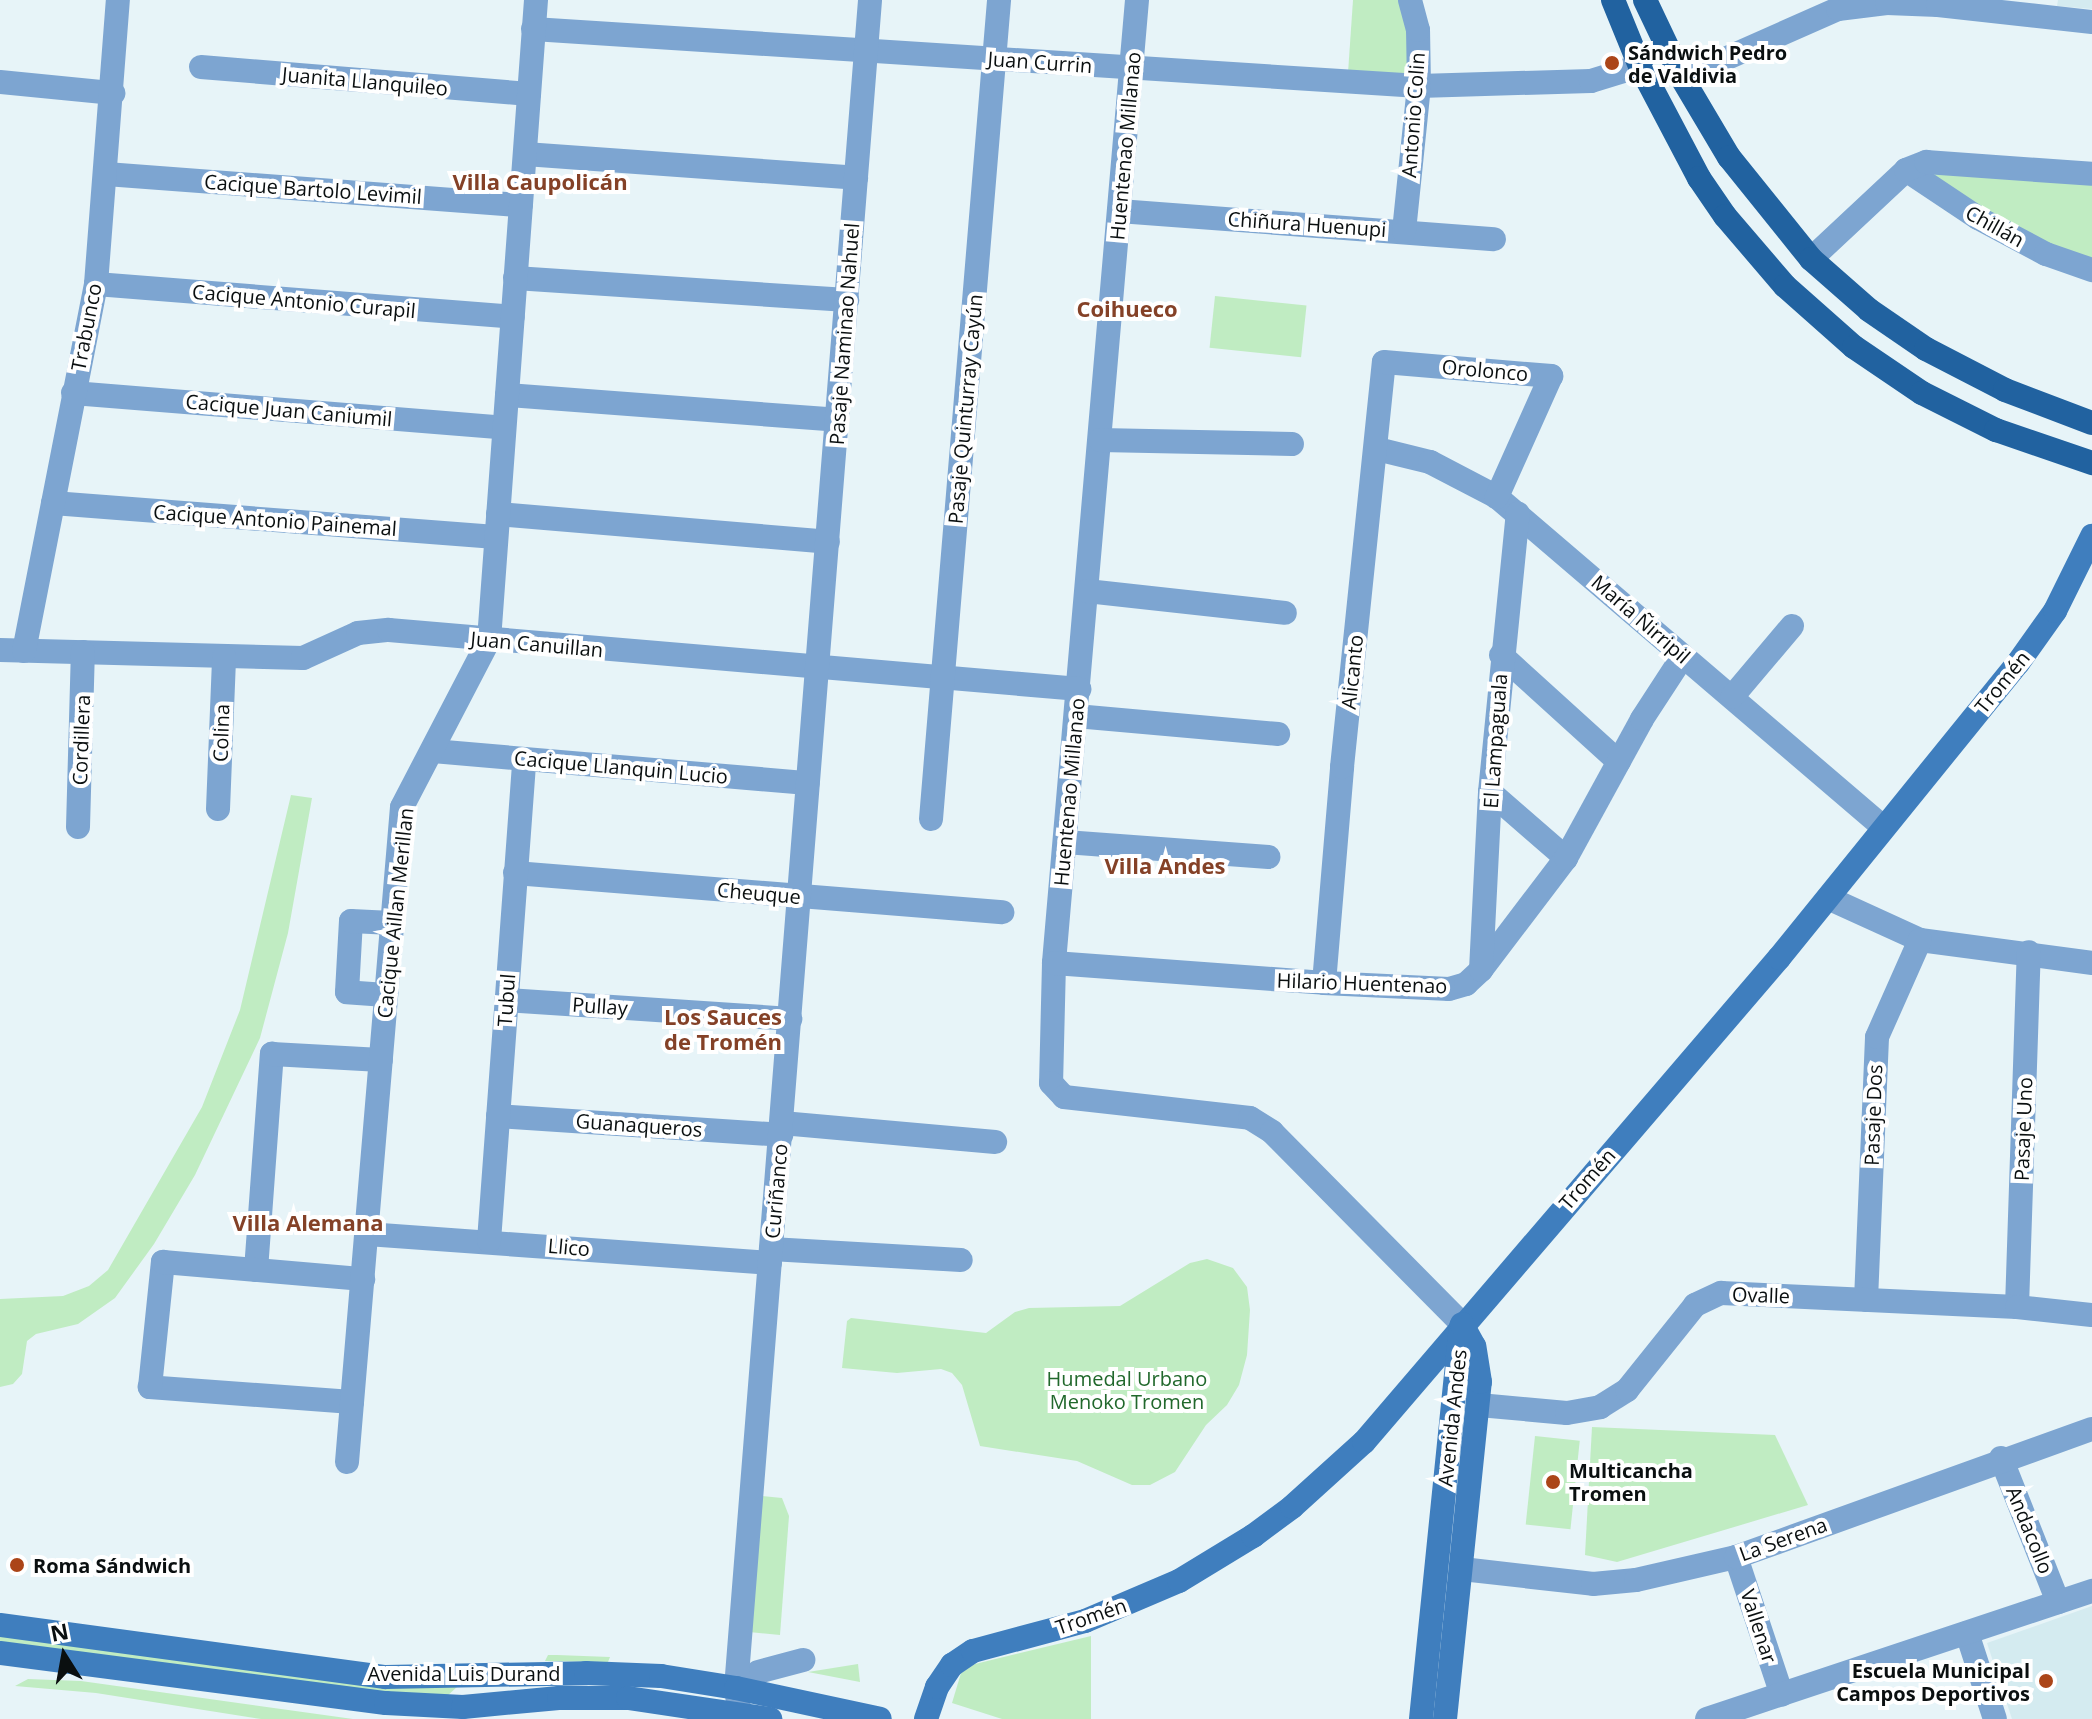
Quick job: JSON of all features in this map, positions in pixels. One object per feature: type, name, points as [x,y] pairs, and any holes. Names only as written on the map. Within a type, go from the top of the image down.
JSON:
[{"type":"main road","points":[[1613,0],[1640,66],[1675,138],[1725,216],[1764,263],[1819,317],[1888,371],[1958,412],[2034,445],[2092,463]]},
{"type":"main road","points":[[1645,0],[1682,78],[1756,195],[1811,259],[1869,310],[1926,349],[2054,410],[2092,423]]},
{"type":"main road","points":[[2054,410],[2092,434]]},
{"type":"street","name":"Trabunco","points":[[12,650],[53,503],[96,284],[118,0]]},
{"type":"street","name":"Pasaje Naminao Nahuel","points":[[818,669],[870,0]]},
{"type":"street","name":"Pasaje Quinturray Cayún","points":[[931,819],[999,0]]},
{"type":"street","name":"Huentenao Millanao","points":[[1137,0],[1054,963],[1051,1077],[1058,1094],[1071,1098],[1250,1118],[1272,1132],[1462,1324]]},
{"type":"street","name":"Antonio Colin","points":[[1404,231],[1419,86],[1418,30],[1410,0]]},
{"type":"street","points":[[1682,78],[1806,10],[1887,3],[1976,4],[2092,22]]},
{"type":"street","name":"Juan Currin","points":[[532,9],[866,51],[1419,86],[1591,81],[1640,66]]},
{"type":"street","name":"Cacique Aillan Merillan","points":[[347,1462],[402,807],[489,640],[525,154],[532,9]]},
{"type":"street","name":"Juanita Llanquileo","points":[[201,67],[529,94]]},
{"type":"street","points":[[0,82],[113,93]]},
{"type":"street","points":[[525,154],[856,178]]},
{"type":"street","points":[[1811,259],[1906,170],[1926,162],[1963,162],[2092,174]]},
{"type":"street","name":"Chillán","points":[[1906,170],[1992,225],[2046,254],[2092,270]]},
{"type":"street","name":"Cacique Bartolo Levimil","points":[[106,174],[521,205]]},
{"type":"street","name":"Chiñura Huenupi","points":[[1119,211],[1494,239]]},
{"type":"street","points":[[515,278],[847,300]]},
{"type":"street","name":"Cacique Antonio Curapil","points":[[96,284],[513,317]]},
{"type":"street","name":"Alicanto","points":[[1324,983],[1342,767],[1384,362]]},
{"type":"street","name":"Orolonco","points":[[1384,362],[1551,376],[1497,497]]},
{"type":"street","name":"Cacique Juan Caniumil","points":[[73,393],[504,428]]},
{"type":"street","points":[[507,395],[837,420]]},
{"type":"street","points":[[1100,440],[1292,444]]},
{"type":"street","name":"María Ñirripil","points":[[1377,449],[1430,462],[1497,497],[1883,827]]},
{"type":"street","name":"Cacique Antonio Painemal","points":[[53,503],[828,542]]},
{"type":"street","name":"El Lampaguala","points":[[1481,970],[1501,655],[1518,513]]},
{"type":"street","name":"Tromén","points":[[952,1665],[973,1651],[1085,1621],[1179,1581],[1253,1536],[1292,1507],[1364,1442],[1828,898],[2037,638],[2071,583],[2092,536]]},
{"type":"street","points":[[1087,591],[1285,613]]},
{"type":"street","points":[[1732,697],[1792,626]]},
{"type":"street","name":"Juan Canuillan","points":[[12,650],[303,658],[372,629],[1079,689]]},
{"type":"street","name":"Cordillera","points":[[78,827],[83,652]]},
{"type":"street","points":[[1501,655],[1619,762]]},
{"type":"street","name":"Hilario Huentenao","points":[[1054,963],[1324,983],[1449,989],[1466,984],[1481,970],[1566,858],[1642,719],[1683,656]]},
{"type":"street","name":"Colina","points":[[218,809],[224,657]]},
{"type":"street","name":"Curiñanco","points":[[740,1713],[736,1688],[818,669]]},
{"type":"street","points":[[1076,716],[1278,734]]},
{"type":"street","name":"Cacique Llanquin Lucio","points":[[433,751],[808,783]]},
{"type":"street","name":"Tubul","points":[[489,1241],[524,759]]},
{"type":"street","points":[[1490,792],[1566,858]]},
{"type":"street","points":[[1065,842],[1268,857]]},
{"type":"street","name":"Cheuque","points":[[515,873],[1002,912]]},
{"type":"street","points":[[1828,898],[1920,940],[2029,952],[2092,963]]},
{"type":"street","points":[[386,995],[347,992],[351,921],[392,923]]},
{"type":"street","name":"Pasaje Dos","points":[[1866,1300],[1877,1037],[1920,940]]},
{"type":"street","name":"Pasaje Uno","points":[[2017,1307],[2029,952]]},
{"type":"street","name":"Pullay","points":[[506,1000],[790,1019]]},
{"type":"street","points":[[256,1270],[272,1054],[381,1060]]},
{"type":"street","name":"Guanaqueros","points":[[498,1116],[995,1142]]},
{"type":"street","name":"Llico","points":[[367,1234],[771,1256],[961,1260]]},
{"type":"street","points":[[352,1402],[150,1387],[163,1262],[363,1279]]},
{"type":"street","name":"Ovalle","points":[[1479,1405],[1567,1413],[1600,1407],[1627,1390],[1695,1305],[1711,1295],[1731,1293],[2017,1307],[2092,1315]]},
{"type":"street","name":"Avenida Andes","points":[[1445,1719],[1479,1405],[1479,1368],[1471,1339],[1462,1324]]},
{"type":"street","name":"Avenida Andes","points":[[1421,1719],[1462,1324]]},
{"type":"street","name":"La Serena","points":[[1462,1569],[1573,1582],[1613,1583],[1736,1557],[2001,1458],[2092,1429]]},
{"type":"street","name":"Andacollo","points":[[2001,1458],[2058,1602]]},
{"type":"street","name":"Vallenar","points":[[1736,1557],[1782,1695]]},
{"type":"street","points":[[1707,1719],[2092,1591]]},
{"type":"street","name":"Avenida Luis Durand","points":[[0,1625],[386,1677],[508,1674],[661,1676],[736,1688],[880,1719]]},
{"type":"street","points":[[1967,1633],[1995,1719]]},
{"type":"street","name":"Avenida Luis Durand","points":[[0,1653],[462,1713],[559,1698],[628,1698],[770,1719]]},
{"type":"street","points":[[758,1672],[803,1660]]},
{"type":"street","points":[[926,1719],[937,1687],[952,1665]]},
{"type":"street","points":[[939,1719],[952,1665]]},
{"type":"street","points":[[462,1713],[469,1689],[474,1684],[508,1674]]},
{"type":"street","points":[[533,1674],[548,1694],[559,1698]]},
{"type":"shaded area","points":[[2058,0],[2092,0],[2092,9],[2057,6]]},
{"type":"shaded area","name":"Escuela Municipal Campos Deportivos","points":[[2092,1606],[2092,1719],[2012,1719],[1987,1643]]},
{"type":"green space","points":[[1353,0],[1402,0],[1410,29],[1411,77],[1348,73]]},
{"type":"green space","points":[[1932,169],[2092,185],[2092,260],[2064,252],[1930,181]]},
{"type":"green space","points":[[1215,296],[1306,306],[1301,357],[1210,348]]},
{"type":"green space","points":[[291,795],[312,798],[288,933],[260,1038],[195,1175],[154,1244],[115,1298],[78,1324],[36,1334],[27,1341],[22,1374],[13,1384],[0,1387],[0,1299],[63,1296],[89,1286],[108,1270],[202,1107],[240,1010]]},
{"type":"green space","name":"Humedal Urbano Menoko Tromen","points":[[1207,1259],[1233,1268],[1247,1287],[1250,1310],[1247,1355],[1239,1385],[1227,1405],[1206,1425],[1175,1472],[1150,1485],[1132,1485],[1077,1461],[980,1446],[962,1385],[952,1373],[941,1369],[897,1373],[842,1368],[847,1321],[851,1318],[986,1333],[1015,1312],[1029,1308],[1120,1306],[1190,1263]]},
{"type":"green space","points":[[1592,1427],[1775,1435],[1808,1505],[1617,1562],[1585,1555]]},
{"type":"green space","name":"Multicancha Tromen","points":[[1535,1436],[1580,1441],[1570,1529],[1526,1525]]},
{"type":"green space","points":[[762,1496],[782,1498],[789,1516],[780,1635],[749,1632]]},
{"type":"green space","points":[[0,1636],[458,1686],[446,1697],[385,1696],[0,1646]]},
{"type":"green space","points":[[1091,1636],[1091,1719],[1002,1719],[952,1703],[961,1673],[975,1664]]},
{"type":"green space","points":[[548,1655],[610,1657],[608,1662],[545,1661]]},
{"type":"green space","points":[[858,1664],[860,1682],[808,1672]]},
{"type":"green space","points":[[28,1679],[81,1681],[353,1719],[261,1719],[96,1693],[15,1686]]},
{"type":"place","name":"Sándwich Pedro de Valdivia","points":[[1612,63]]},
{"type":"place","name":"Multicancha Tromen","points":[[1553,1482]]},
{"type":"place","name":"Roma Sándwich","points":[[17,1565]]},
{"type":"place","name":"Escuela Municipal Campos Deportivos","points":[[2046,1681]]},
{"type":"district","name":"Villa Caupolicán","points":[[540,182]]},
{"type":"district","name":"Coihueco","points":[[1127,309]]},
{"type":"district","name":"Villa Andes","points":[[1165,866]]},
{"type":"district","name":"Los Sauces de Tromén","points":[[723,1028]]},
{"type":"district","name":"Villa Alemana","points":[[308,1223]]}]
